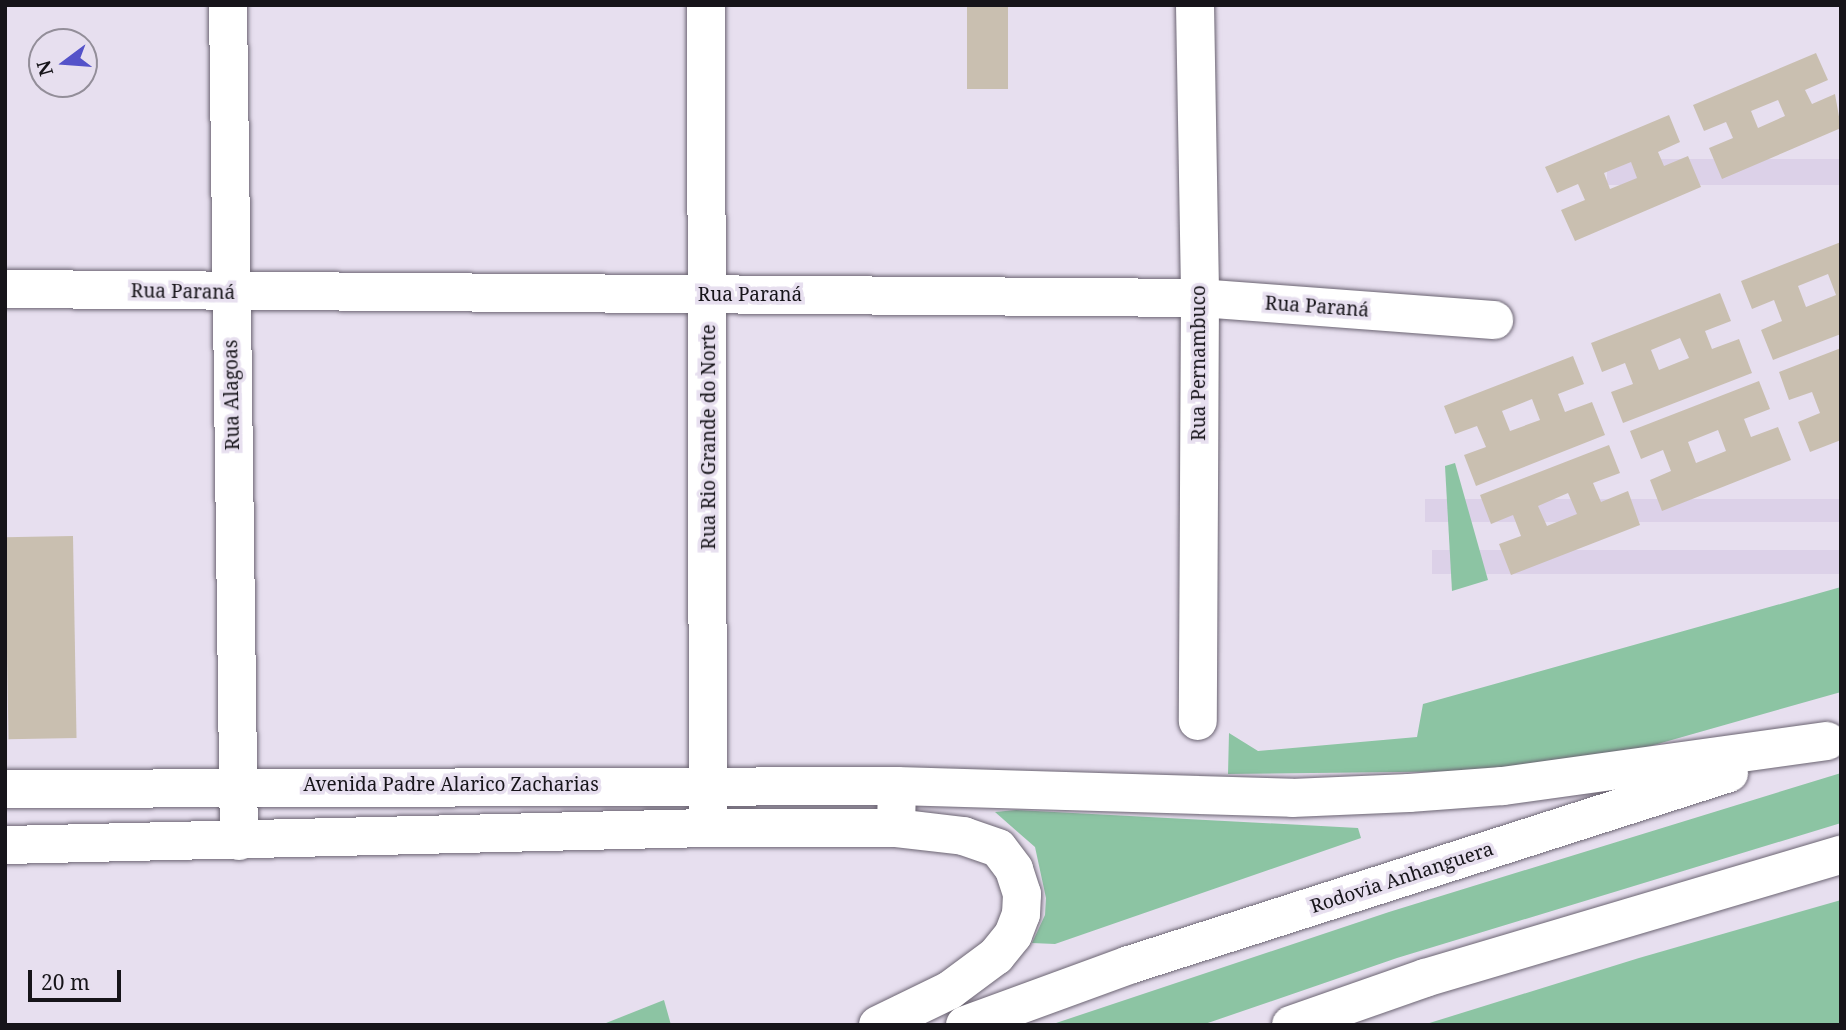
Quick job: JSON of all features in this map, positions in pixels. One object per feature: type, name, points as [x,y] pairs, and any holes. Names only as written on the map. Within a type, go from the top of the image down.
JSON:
[{"type":"main road","name":"Rua Alagoas","points":[[229,5],[230,293],[239,841]]},
{"type":"main road","name":"Rua Rio Grande do Norte","points":[[706,5],[710,786],[707,828]]},
{"type":"main road","name":"Rua Pernambuco","points":[[1195,5],[1200,298],[1198,721]]},
{"type":"main road","name":"Rua Paraná","points":[[5,289],[230,293],[1200,298],[1494,320]]},
{"type":"main road","name":"Avenida Padre Alarico Zacharias","points":[[5,789],[237,785],[897,786],[1292,798],[1503,786],[1834,739]]},
{"type":"main road","name":"Rodovia Anhanguera","points":[[965,1025],[1129,965],[1834,739]]},
{"type":"main road","points":[[896,828],[897,786]]},
{"type":"main road","points":[[5,845],[707,828],[896,828],[964,836],[998,848],[1014,869],[1022,894],[1021,914],[1013,935],[996,956],[950,990],[878,1025]]},
{"type":"main road","points":[[1291,1025],[1425,978],[1841,855]]},
{"type":"shaded area","points":[[1607,159],[1841,159],[1841,185],[1607,185]]},
{"type":"shaded area","points":[[1425,499],[1841,499],[1841,522],[1425,522]]},
{"type":"shaded area","points":[[1432,550],[1841,550],[1841,574],[1432,574]]},
{"type":"green space","points":[[1455,463],[1488,580],[1452,591],[1445,466]]},
{"type":"green space","points":[[1841,587],[1841,692],[1633,751],[1483,771],[1228,774],[1229,733],[1258,751],[1417,737],[1423,704]]},
{"type":"green space","points":[[1841,773],[1841,823],[1397,958],[1202,1025],[1050,1025],[1389,912]]},
{"type":"green space","points":[[1016,810],[1358,828],[1361,838],[1055,944],[1032,943],[1045,915],[1046,898],[1035,847],[995,812]]},
{"type":"green space","points":[[1841,900],[1841,1025],[1423,1025],[1639,958]]},
{"type":"green space","points":[[664,1000],[671,1025],[601,1025]]},
{"type":"building","points":[[967,5],[1008,5],[1008,89],[967,89]]},
{"type":"building","points":[[1816,53],[1828,80],[1805,90],[1812,104],[1835,94],[1841,128],[1722,179],[1709,148],[1733,138],[1726,122],[1704,131],[1693,105]],"holes":[[[1778,100],[1785,116],[1758,128],[1751,111]]]},
{"type":"building","points":[[1669,115],[1680,142],[1658,152],[1664,166],[1688,156],[1701,187],[1575,241],[1561,210],[1585,200],[1578,184],[1557,193],[1545,167]],"holes":[[[1631,162],[1637,178],[1610,189],[1604,173]]]},
{"type":"building","points":[[1841,242],[1841,334],[1773,360],[1761,330],[1782,321],[1774,300],[1752,309],[1741,281]],"holes":[[[1828,274],[1836,295],[1806,307],[1798,286]]]},
{"type":"building","points":[[1720,293],[1731,321],[1705,331],[1712,349],[1739,339],[1752,373],[1623,423],[1611,392],[1633,384],[1625,363],[1602,372],[1591,343]],"holes":[[[1680,338],[1689,358],[1659,370],[1651,350]]]},
{"type":"building","points":[[1841,348],[1841,440],[1810,452],[1798,422],[1820,413],[1812,392],[1789,400],[1779,372]]},
{"type":"building","points":[[1573,356],[1584,384],[1558,394],[1565,412],[1592,402],[1605,435],[1476,486],[1464,455],[1486,447],[1477,426],[1455,434],[1444,406]],"holes":[[[1532,399],[1540,420],[1510,431],[1502,411]]]},
{"type":"building","points":[[1759,381],[1770,409],[1744,419],[1751,437],[1778,427],[1791,460],[1662,511],[1650,480],[1671,471],[1663,450],[1641,459],[1630,431]],"holes":[[[1718,430],[1726,451],[1696,463],[1688,442]]]},
{"type":"building","points":[[1609,445],[1620,473],[1593,483],[1601,502],[1628,491],[1640,525],[1511,575],[1499,544],[1521,536],[1513,515],[1491,524],[1480,495]],"holes":[[[1568,493],[1577,514],[1547,526],[1538,506]]]},
{"type":"building","points":[[73,536],[77,738],[9,739],[5,537]]}]
